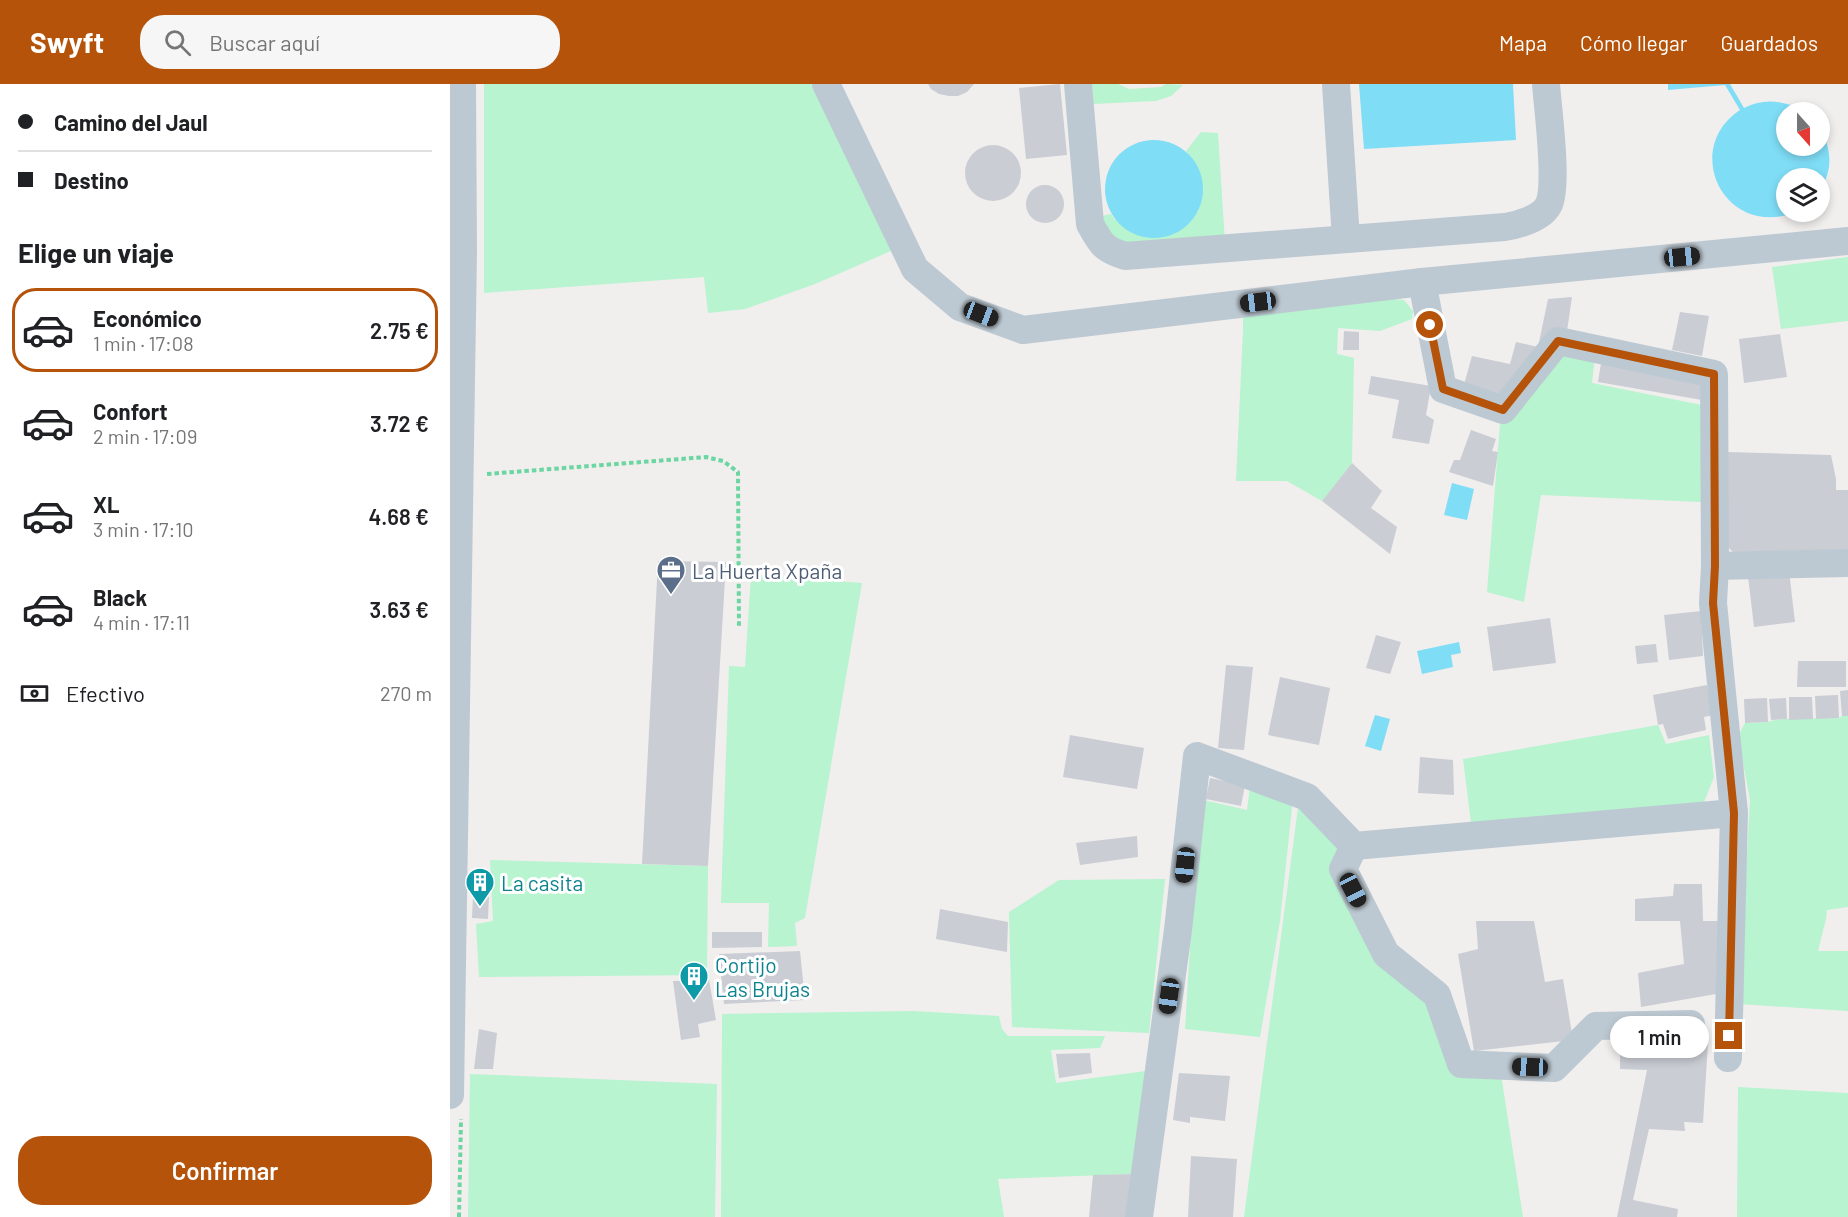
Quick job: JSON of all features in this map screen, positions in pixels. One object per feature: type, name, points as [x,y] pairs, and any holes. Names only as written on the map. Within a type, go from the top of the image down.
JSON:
[{"type":"street","points":[[450,1095],[463,251],[462,84]]},
{"type":"street","points":[[826,84],[915,269],[960,307],[1023,330],[1422,282],[1848,242]]},
{"type":"street","points":[[1078,84],[1090,224],[1108,251],[1125,256],[1505,227],[1526,223],[1548,206],[1553,185],[1546,84]]},
{"type":"street","points":[[1336,84],[1347,239]]},
{"type":"street","points":[[1422,282],[1443,389],[1503,410],[1558,341],[1714,374],[1715,566],[1713,603],[1734,813],[1728,1058]]},
{"type":"street","points":[[1715,566],[1848,563]]},
{"type":"street","points":[[1138,1217],[1178,930],[1197,756],[1307,797],[1354,846]]},
{"type":"street","points":[[1354,846],[1734,813]]},
{"type":"street","points":[[1354,846],[1342,869],[1386,954],[1437,995],[1461,1064],[1554,1068],[1596,1026],[1691,1024]]},
{"type":"path","points":[[460,476],[706,457],[723,461],[738,472],[739,628]]},
{"type":"green space","points":[[484,84],[814,84],[891,251],[815,284],[745,309],[708,313],[704,277],[484,293]]},
{"type":"green space","points":[[1092,84],[1118,84],[1129,89],[1161,87],[1166,84],[1183,85],[1171,96],[1156,101],[1093,104]]},
{"type":"green space","points":[[1201,132],[1218,133],[1225,243],[1131,250],[1108,234],[1101,216],[1111,214],[1115,220],[1198,212],[1202,180],[1197,166],[1186,151]]},
{"type":"green space","points":[[1848,257],[1848,321],[1781,329],[1772,267]]},
{"type":"green space","points":[[1383,298],[1404,300],[1413,311],[1412,319],[1380,331],[1338,328],[1337,354],[1354,358],[1352,463],[1322,501],[1287,481],[1236,481],[1243,314]]},
{"type":"green space","points":[[1562,353],[1595,356],[1592,383],[1707,406],[1701,502],[1541,495],[1524,602],[1487,592],[1500,423]]},
{"type":"green space","points":[[751,575],[862,583],[805,918],[795,923],[797,946],[768,947],[769,903],[721,903],[729,666],[745,667]]},
{"type":"green space","points":[[1848,716],[1848,907],[1827,910],[1818,951],[1848,951],[1848,1011],[1739,1004],[1750,800],[1738,736],[1745,723]]},
{"type":"green space","points":[[1658,725],[1666,744],[1709,735],[1714,777],[1704,802],[1471,823],[1463,759]]},
{"type":"green space","points":[[1250,786],[1293,798],[1280,921],[1260,1037],[1185,1029],[1199,799],[1247,810]]},
{"type":"green space","points":[[1299,800],[1343,850],[1335,867],[1430,997],[1458,1074],[1501,1074],[1523,1217],[1244,1217]]},
{"type":"green space","points":[[490,860],[708,866],[707,975],[479,977],[476,924],[493,921]]},
{"type":"green space","points":[[1165,879],[1149,1033],[1012,1027],[1009,912],[1059,880]]},
{"type":"green space","points":[[913,1011],[999,1016],[1002,1029],[1008,1036],[1105,1036],[1100,1048],[1051,1050],[1056,1083],[1146,1071],[1134,1174],[998,1179],[1004,1217],[721,1217],[722,1014]]},
{"type":"green space","points":[[470,1074],[717,1084],[715,1217],[468,1217]]},
{"type":"green space","points":[[1738,1087],[1848,1093],[1848,1217],[1737,1217]]},
{"type":"water","points":[[1359,84],[1513,84],[1516,140],[1364,149]]},
{"type":"water","points":[[1668,84],[1730,84],[1744,108],[1760,102],[1776,102],[1776,156],[1829,156],[1828,168],[1776,168],[1776,216],[1749,213],[1731,202],[1719,186],[1713,167],[1714,146],[1723,127],[1740,110],[1725,85],[1668,90]]},
{"type":"water","points":[[1154,140],[1173,143],[1189,154],[1200,170],[1203,189],[1200,208],[1189,224],[1173,235],[1154,238],[1135,235],[1119,224],[1108,208],[1105,189],[1108,170],[1119,154],[1135,143]]},
{"type":"water","points":[[1452,483],[1474,489],[1467,520],[1444,515]]},
{"type":"water","points":[[1459,642],[1461,653],[1451,655],[1453,667],[1422,674],[1417,651]]},
{"type":"water","points":[[1375,715],[1390,719],[1381,751],[1365,746]]},
{"type":"building","points":[[928,84],[974,84],[967,92],[958,96],[949,96],[939,94]]},
{"type":"building","points":[[1060,84],[1067,155],[1026,159],[1019,88]]},
{"type":"building","points":[[987,145],[999,145],[1009,149],[1017,157],[1021,173],[1017,189],[1009,197],[999,201],[987,201],[977,197],[969,189],[965,179],[965,167],[969,157],[977,149]]},
{"type":"building","points":[[1045,185],[1058,191],[1064,204],[1058,217],[1045,223],[1032,217],[1026,204],[1032,191]]},
{"type":"building","points":[[1572,297],[1567,331],[1538,347],[1548,299]]},
{"type":"building","points":[[1680,312],[1709,316],[1702,356],[1672,350]]},
{"type":"building","points":[[1344,331],[1359,332],[1359,350],[1343,350]]},
{"type":"building","points":[[1780,334],[1787,377],[1744,383],[1739,339]]},
{"type":"building","points":[[1516,342],[1538,347],[1498,401],[1463,388],[1472,356],[1510,364]]},
{"type":"building","points":[[1602,357],[1707,380],[1702,400],[1598,382]]},
{"type":"building","points":[[1371,376],[1431,386],[1426,415],[1434,420],[1429,444],[1392,438],[1399,400],[1368,394]]},
{"type":"building","points":[[1471,430],[1496,439],[1492,451],[1498,452],[1493,486],[1449,472],[1454,460],[1460,460]]},
{"type":"building","points":[[1727,452],[1831,455],[1836,490],[1848,490],[1848,552],[1733,552],[1723,542]]},
{"type":"building","points":[[1352,463],[1382,491],[1371,508],[1397,527],[1390,554],[1322,501]]},
{"type":"building","points":[[658,561],[726,562],[708,866],[642,864]]},
{"type":"building","points":[[1789,571],[1795,622],[1754,627],[1748,576]]},
{"type":"building","points":[[1701,611],[1703,656],[1669,660],[1664,615]]},
{"type":"building","points":[[1550,618],[1556,663],[1493,671],[1487,627]]},
{"type":"building","points":[[1376,635],[1401,642],[1390,674],[1366,668]]},
{"type":"building","points":[[1656,644],[1658,662],[1637,664],[1635,646]]},
{"type":"building","points":[[1798,661],[1846,661],[1846,687],[1797,687]]},
{"type":"building","points":[[1226,665],[1253,667],[1244,750],[1218,748]]},
{"type":"building","points":[[1280,677],[1330,688],[1319,745],[1268,735]]},
{"type":"building","points":[[1707,685],[1714,715],[1704,717],[1706,730],[1668,739],[1663,724],[1658,725],[1653,695]]},
{"type":"building","points":[[1848,690],[1848,716],[1842,716],[1840,691]]},
{"type":"building","points":[[1838,695],[1839,718],[1816,719],[1815,696]]},
{"type":"building","points":[[1789,697],[1812,697],[1813,719],[1789,720]]},
{"type":"building","points":[[1767,698],[1768,722],[1745,723],[1744,699]]},
{"type":"building","points":[[1786,698],[1787,719],[1771,720],[1769,699]]},
{"type":"building","points":[[1070,735],[1144,748],[1137,789],[1063,777]]},
{"type":"building","points":[[1420,757],[1453,760],[1454,795],[1418,793]]},
{"type":"building","points":[[1210,778],[1245,785],[1241,806],[1206,799]]},
{"type":"building","points":[[1137,836],[1138,857],[1080,865],[1076,843]]},
{"type":"building","points":[[1674,884],[1702,884],[1703,921],[1718,921],[1716,994],[1641,1007],[1638,973],[1684,964],[1680,921],[1635,921],[1635,899],[1673,896]]},
{"type":"building","name":"La casita","points":[[473,896],[489,897],[488,919],[472,918]]},
{"type":"building","points":[[940,909],[1008,922],[1007,952],[936,939]]},
{"type":"building","points":[[1476,921],[1534,921],[1545,982],[1563,979],[1573,1040],[1474,1051],[1458,954],[1478,949]]},
{"type":"building","points":[[712,932],[762,932],[762,947],[712,948]]},
{"type":"building","points":[[800,951],[805,1000],[724,1004],[719,954]]},
{"type":"building","name":"Cortijo Las Brujas","points":[[709,980],[716,1020],[698,1024],[700,1037],[681,1040],[673,981]]},
{"type":"building","points":[[479,1029],[497,1033],[493,1069],[474,1069]]},
{"type":"building","points":[[1620,1040],[1708,1043],[1703,1123],[1684,1122],[1685,1131],[1649,1129],[1633,1200],[1678,1209],[1677,1217],[1617,1217],[1647,1070],[1620,1069]]},
{"type":"building","points":[[1090,1053],[1092,1073],[1059,1078],[1056,1054]]},
{"type":"building","points":[[1179,1073],[1230,1076],[1225,1121],[1190,1117],[1190,1123],[1173,1120]]},
{"type":"building","points":[[1191,1156],[1237,1159],[1233,1217],[1188,1217]]},
{"type":"building","points":[[1134,1174],[1128,1217],[1089,1217],[1093,1175]]},
{"type":"place","name":"La Huerta Xpaña","points":[[671,596]]},
{"type":"place","name":"La casita","points":[[480,908]]},
{"type":"place","name":"Cortijo Las Brujas","points":[[694,1002]]},
{"type":"route","points":[[1430,325],[1443,389],[1503,410],[1558,341],[1714,374],[1715,566],[1713,603],[1734,813],[1729,1036]]}]
